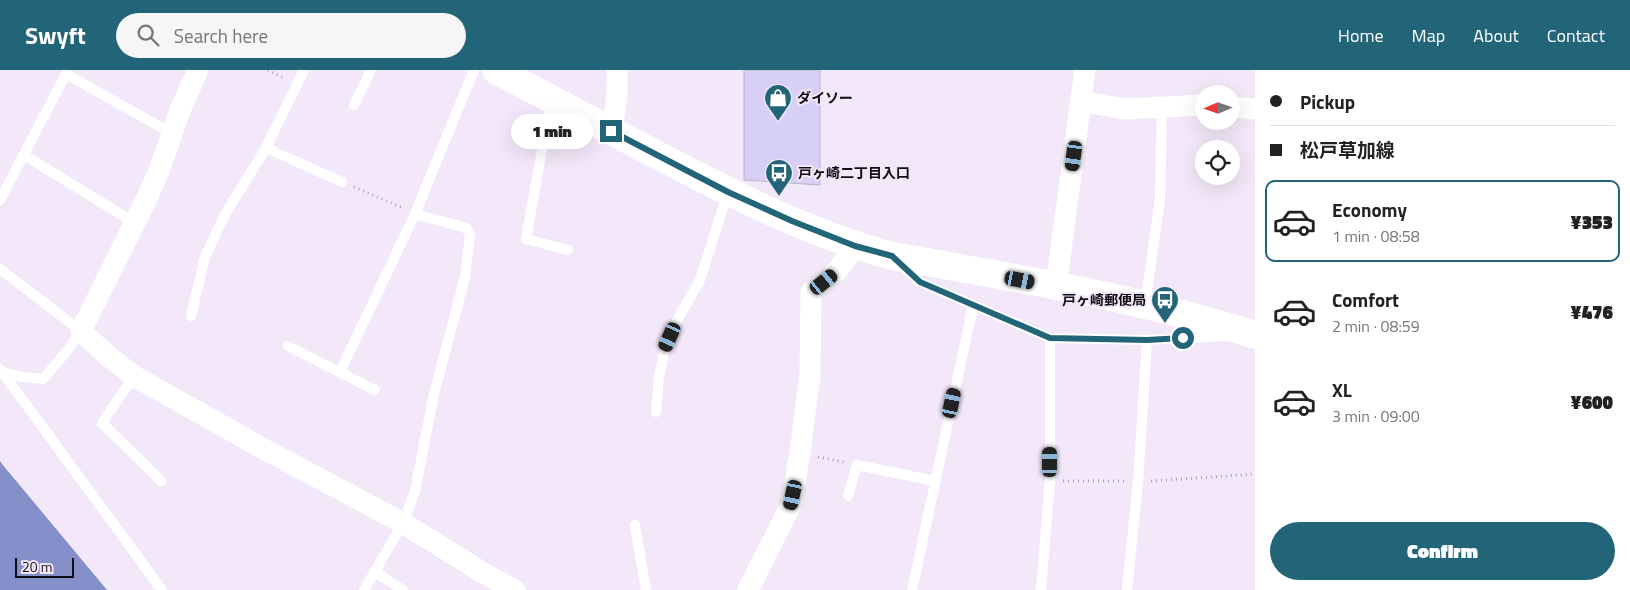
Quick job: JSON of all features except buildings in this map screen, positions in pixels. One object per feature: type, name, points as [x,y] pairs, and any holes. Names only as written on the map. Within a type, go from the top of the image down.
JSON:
[{"type":"main road","points":[[496,70],[728,192],[792,221],[855,246],[892,256],[1145,305],[1199,317],[1252,334]]},
{"type":"street","points":[[198,70],[171,133],[159,171],[81,331],[108,356],[134,376],[262,448],[403,523],[485,574],[515,590]]},
{"type":"street","points":[[611,131],[616,107],[617,70]]},
{"type":"street","points":[[1056,287],[1085,70]]},
{"type":"street","points":[[1081,100],[1124,109],[1195,105]]},
{"type":"street","points":[[1240,108],[1255,109]]},
{"type":"street","points":[[748,590],[791,505],[800,453],[812,352],[811,292],[837,271],[855,246]]},
{"type":"lane","points":[[191,316],[205,257],[216,232],[266,148],[304,70]]},
{"type":"lane","points":[[354,105],[371,70]]},
{"type":"lane","points":[[340,372],[415,214],[474,70]]},
{"type":"lane","points":[[0,200],[66,74],[171,133]]},
{"type":"lane","points":[[552,100],[526,239],[568,250]]},
{"type":"lane","points":[[1145,305],[1160,199],[1162,107]]},
{"type":"lane","points":[[266,148],[342,182]]},
{"type":"lane","points":[[24,155],[135,223]]},
{"type":"lane","points":[[656,412],[664,348],[700,280],[728,192]]},
{"type":"lane","points":[[364,590],[403,523],[415,491],[434,394],[465,277],[470,235],[466,228],[415,214]]},
{"type":"lane","points":[[892,256],[920,282],[1050,338],[1147,340],[1252,334]]},
{"type":"lane","points":[[0,269],[81,331],[44,379],[23,377],[1,371]]},
{"type":"lane","points":[[912,590],[973,306]]},
{"type":"lane","points":[[1041,590],[1050,480],[1050,338]]},
{"type":"lane","points":[[1128,590],[1138,482],[1147,340]]},
{"type":"lane","points":[[288,346],[375,390]]},
{"type":"lane","points":[[1,371],[162,590]]},
{"type":"lane","points":[[134,376],[102,423],[161,481]]},
{"type":"lane","points":[[848,496],[857,465],[935,481]]},
{"type":"lane","points":[[635,525],[646,590]]},
{"type":"lane","points":[[375,572],[403,590]]},
{"type":"path","points":[[342,182],[415,214]]},
{"type":"path","points":[[800,453],[857,465]]},
{"type":"water","points":[[0,461],[2,464],[107,590],[0,590]]},
{"type":"place","name":"ダイソー","points":[[778,122]]},
{"type":"place","name":"戸ヶ崎二丁目入口","points":[[779,197]]},
{"type":"place","name":"戸ヶ崎郵便局","points":[[1165,324]]},
{"type":"route","points":[[611,131],[728,192],[792,221],[855,246],[892,256],[920,282],[1050,338],[1147,340],[1183,338]]}]
